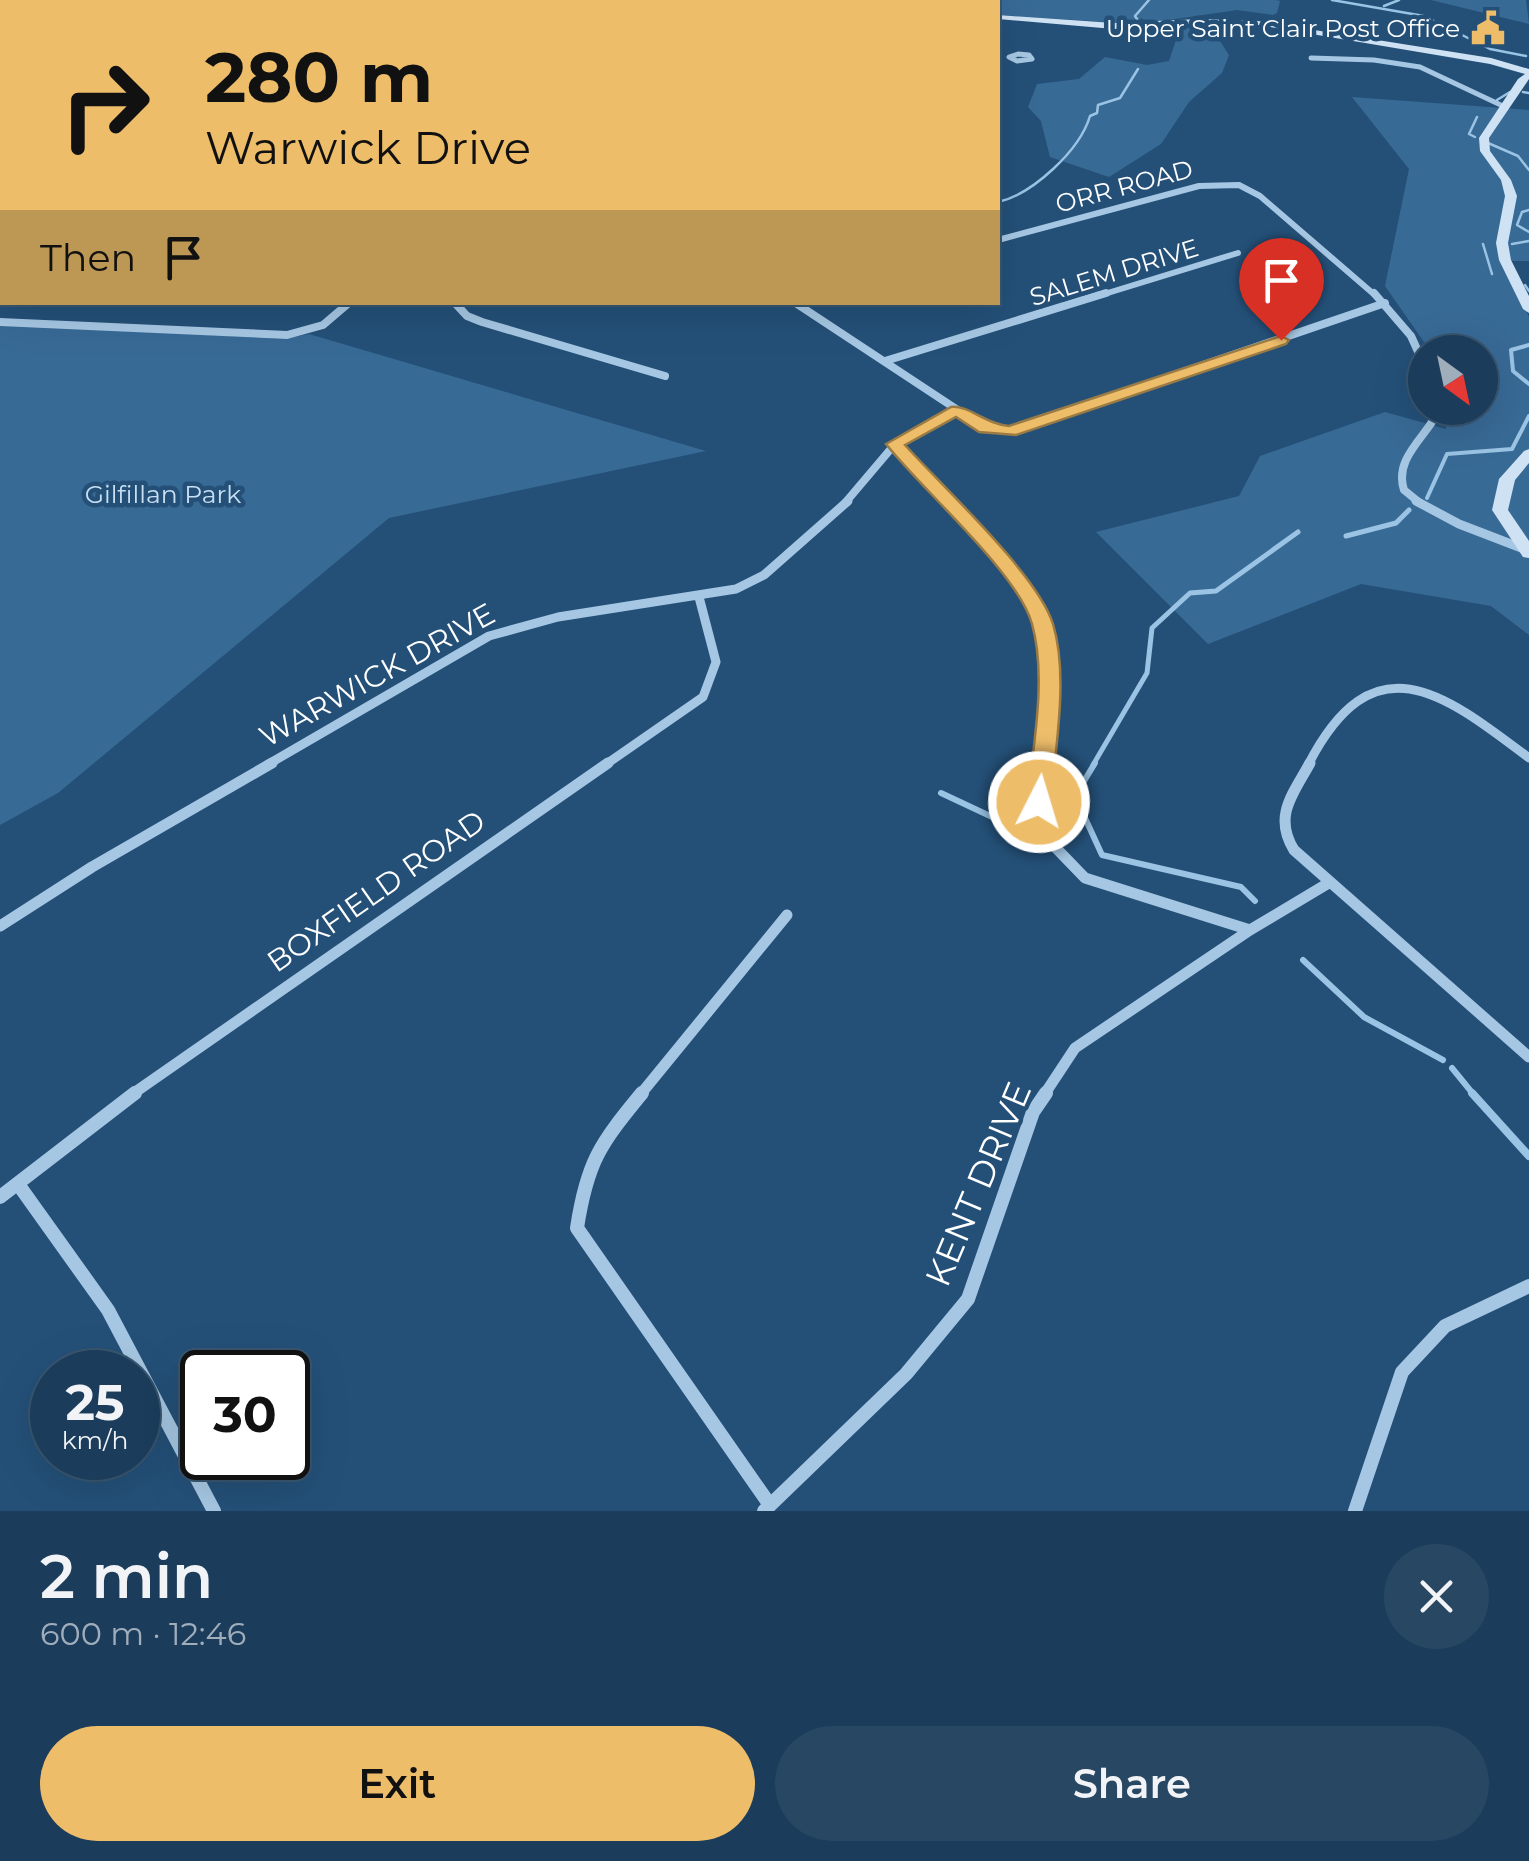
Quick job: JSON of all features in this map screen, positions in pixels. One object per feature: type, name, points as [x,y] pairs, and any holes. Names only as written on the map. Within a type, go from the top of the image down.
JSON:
[{"type":"street","points":[[1000,17],[1124,26],[1200,21],[1258,23],[1523,66],[1488,130],[1485,151],[1506,180],[1511,196],[1502,242],[1505,260],[1529,309]]},
{"type":"street","points":[[1311,58],[1374,59],[1419,67],[1452,80],[1482,100],[1504,106]]},
{"type":"street","points":[[1000,63],[1011,60]]},
{"type":"street","name":"ORR ROAD","points":[[1000,239],[1199,186],[1232,184],[1260,196],[1385,303],[1410,335]]},
{"type":"street","name":"SALEM DRIVE","points":[[885,362],[1238,253]]},
{"type":"street","points":[[799,305],[985,428],[1010,431],[1385,303]]},
{"type":"street","points":[[0,322],[287,335],[324,325],[347,305]]},
{"type":"street","points":[[457,305],[466,316],[482,322],[665,376]]},
{"type":"street","name":"WARWICK DRIVE","points":[[0,926],[92,867],[490,636],[558,617],[736,589],[764,575],[839,511],[895,444],[957,410]]},
{"type":"street","points":[[1431,425],[1408,454],[1400,480],[1405,492],[1417,502],[1526,551]]},
{"type":"street","points":[[895,444],[1020,583],[1042,624],[1049,693],[1039,802],[1055,847],[1085,878],[1250,930]]},
{"type":"street","points":[[1526,551],[1500,510],[1507,479],[1529,454]]},
{"type":"street","name":"BOXFIELD ROAD","points":[[0,1197],[172,1064],[702,697],[716,662],[699,597]]},
{"type":"street","points":[[1529,758],[1449,703],[1399,689],[1371,692],[1352,702],[1332,723],[1286,805],[1281,824],[1288,842],[1328,884],[1360,907],[1529,1057]]},
{"type":"street","name":"KENT DRIVE","points":[[767,1508],[906,1374],[968,1298],[1033,1112],[1075,1048],[1250,930],[1328,884]]},
{"type":"street","points":[[767,1508],[577,1228],[584,1176],[610,1132],[787,915]]},
{"type":"street","points":[[18,1184],[108,1310],[214,1511]]},
{"type":"street","points":[[1355,1511],[1402,1372],[1445,1326],[1529,1286]]},
{"type":"green space","points":[[1000,0],[1280,1],[1273,15],[1237,10],[1148,23],[1141,18],[1137,24],[1000,15]]},
{"type":"green space","points":[[1431,0],[1526,0],[1529,24]]},
{"type":"green space","points":[[1176,27],[1212,29],[1229,55],[1222,73],[1189,102],[1161,144],[1109,177],[1050,157],[1041,121],[1028,107],[1037,84],[1079,79],[1105,57],[1147,65],[1169,61]]},
{"type":"green space","points":[[1352,97],[1529,110],[1529,261],[1505,261],[1529,317],[1529,635],[1491,606],[1361,584],[1208,644],[1096,532],[1239,496],[1260,456],[1385,412],[1408,418],[1408,425],[1446,429],[1446,425],[1498,425],[1498,335],[1419,335],[1385,286],[1409,169]]},
{"type":"green space","name":"Gilfillan Park","points":[[0,324],[283,339],[309,334],[706,451],[389,518],[58,793],[0,825]]},
{"type":"waterway","points":[[1137,19],[1135,16],[1149,0]]},
{"type":"waterway","points":[[1332,0],[1424,16],[1490,49],[1526,56]]},
{"type":"waterway","points":[[1384,6],[1399,0]]},
{"type":"waterway","points":[[1000,201],[1026,190],[1053,169],[1076,143],[1090,116],[1097,113],[1098,105],[1120,98],[1138,69]]},
{"type":"waterway","points":[[1497,100],[1510,92]]},
{"type":"waterway","points":[[1523,92],[1529,93]]},
{"type":"waterway","points":[[1475,137],[1469,134],[1477,117]]},
{"type":"waterway","points":[[1488,143],[1518,156],[1529,170]]},
{"type":"waterway","points":[[1529,210],[1522,212],[1517,225],[1529,232]]},
{"type":"waterway","points":[[1512,244],[1529,241]]},
{"type":"waterway","points":[[1483,244],[1492,274]]},
{"type":"waterway","points":[[1525,285],[1529,291]]},
{"type":"waterway","points":[[1529,345],[1511,350],[1513,371],[1529,384]]},
{"type":"waterway","points":[[1427,498],[1447,454],[1512,449],[1529,416]]},
{"type":"waterway","points":[[1346,536],[1396,523],[1409,510]]},
{"type":"waterway","points":[[1093,765],[1147,673],[1152,628],[1190,593],[1216,591],[1298,532]]},
{"type":"waterway","points":[[1095,763],[1075,796],[1102,855],[1241,887],[1255,901]]},
{"type":"waterway","points":[[941,793],[1005,823],[1018,822]]},
{"type":"waterway","points":[[1059,805],[1074,797]]},
{"type":"waterway","points":[[1303,960],[1364,1017],[1443,1060]]},
{"type":"waterway","points":[[1452,1068],[1474,1095]]},
{"type":"waterway","points":[[1472,1093],[1529,1156]]},
{"type":"place","name":"Upper Saint Clair Post Office","points":[[1488,28]]},
{"type":"route","points":[[1039,802],[1049,693],[1042,624],[1020,583],[895,444],[957,410],[985,428],[1010,431],[1281,340]]}]
